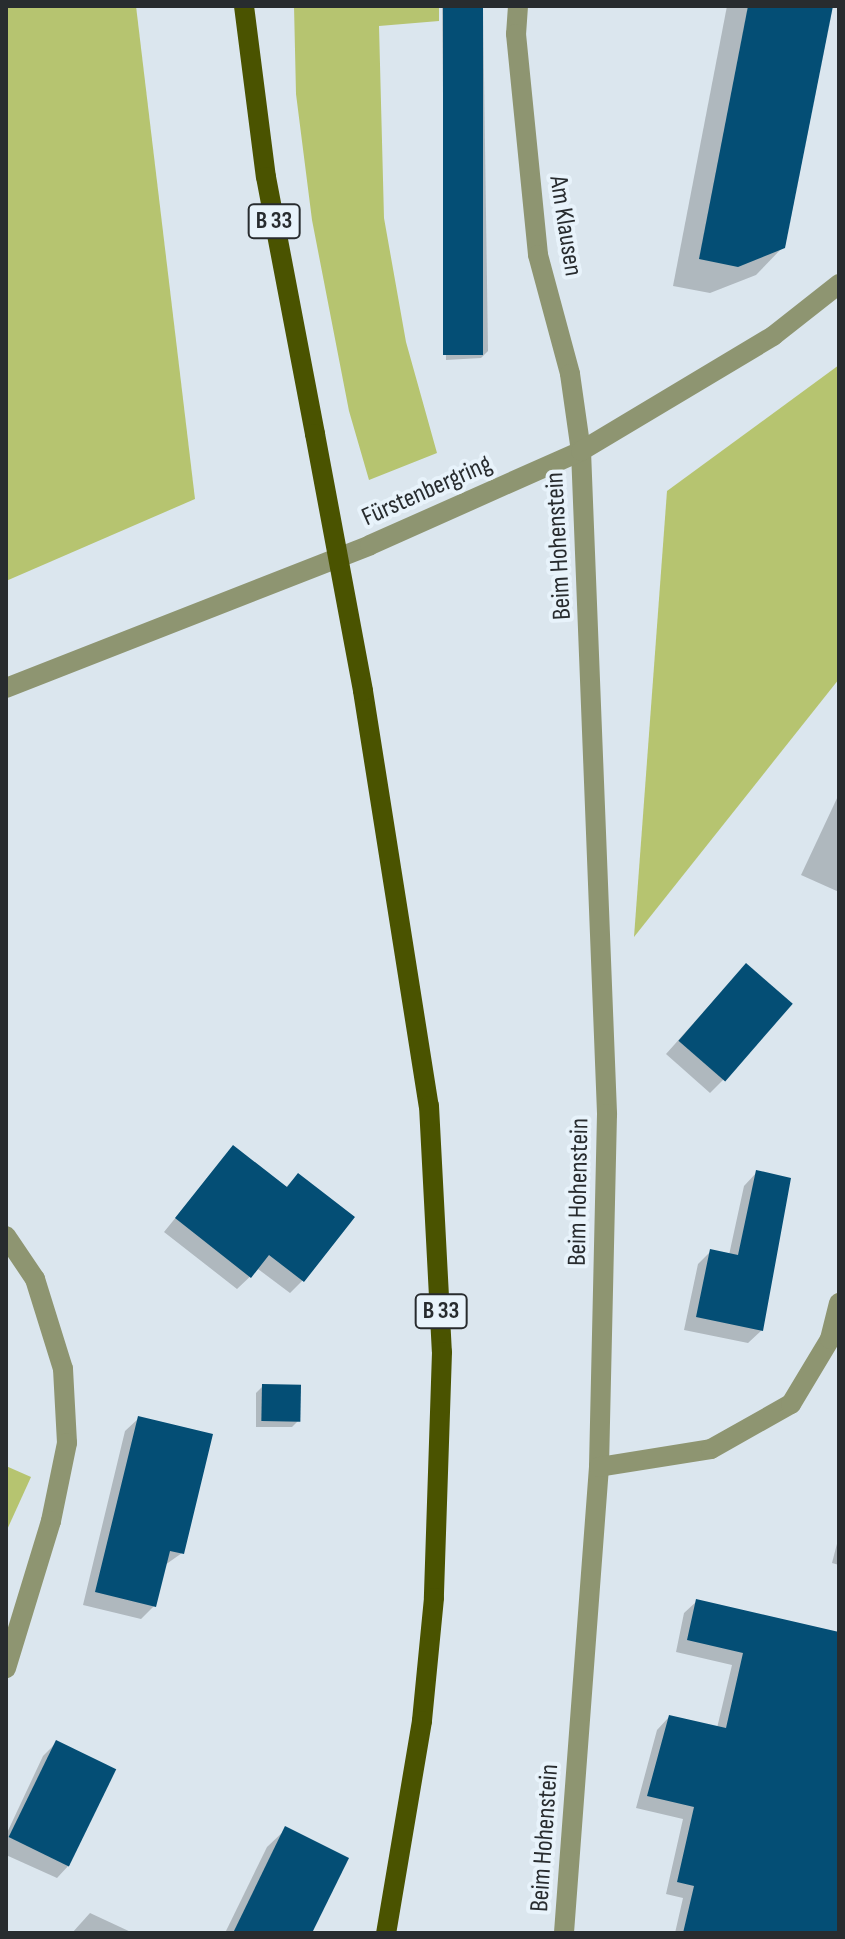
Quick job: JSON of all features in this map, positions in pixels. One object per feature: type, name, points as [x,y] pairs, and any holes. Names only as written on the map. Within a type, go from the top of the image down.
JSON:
[{"type":"main road","name":"B 33","points":[[244,6],[266,177],[363,691],[429,1106],[442,1352],[434,1598],[422,1721],[386,1933]]},
{"type":"street","name":"Am Klausen","points":[[518,6],[516,34],[538,255],[570,374],[581,451]]},
{"type":"street","name":"Fürstenbergring","points":[[6,688],[370,545],[581,451],[773,336],[839,284]]},
{"type":"street","name":"Beim Hohenstein","points":[[564,1933],[599,1467],[607,1114],[581,451]]},
{"type":"street","points":[[6,1236],[35,1279],[63,1369],[67,1443],[51,1521],[6,1668]]},
{"type":"street","points":[[599,1467],[711,1449],[791,1404],[830,1339],[839,1303]]},
{"type":"green space","points":[[6,6],[136,6],[195,499],[6,581]]},
{"type":"green space","points":[[294,6],[439,6],[439,21],[379,26],[384,218],[406,342],[437,453],[369,480],[349,411],[312,220],[296,94]]},
{"type":"green space","points":[[839,365],[839,679],[634,937],[667,491]]},
{"type":"green space","points":[[6,1466],[31,1477],[6,1532]]},
{"type":"building","points":[[443,6],[483,6],[483,355],[443,355]]},
{"type":"building","points":[[748,6],[833,6],[785,248],[738,267],[699,259]]},
{"type":"building","points":[[746,963],[793,1004],[725,1081],[678,1041]]},
{"type":"building","points":[[233,1145],[287,1187],[298,1173],[355,1217],[304,1282],[269,1255],[251,1278],[175,1218]]},
{"type":"building","points":[[756,1170],[791,1178],[763,1331],[696,1317],[710,1249],[738,1255]]},
{"type":"building","points":[[262,1384],[301,1385],[300,1422],[261,1421]]},
{"type":"building","points":[[138,1416],[213,1434],[184,1554],[170,1551],[156,1607],[95,1592]]},
{"type":"building","points":[[696,1599],[839,1632],[839,1933],[683,1933],[694,1886],[677,1882],[694,1807],[647,1796],[669,1715],[726,1728],[743,1653],[687,1640]]},
{"type":"building","points":[[56,1740],[116,1769],[69,1866],[9,1837]]},
{"type":"building","points":[[285,1826],[349,1858],[312,1933],[233,1933]]}]
